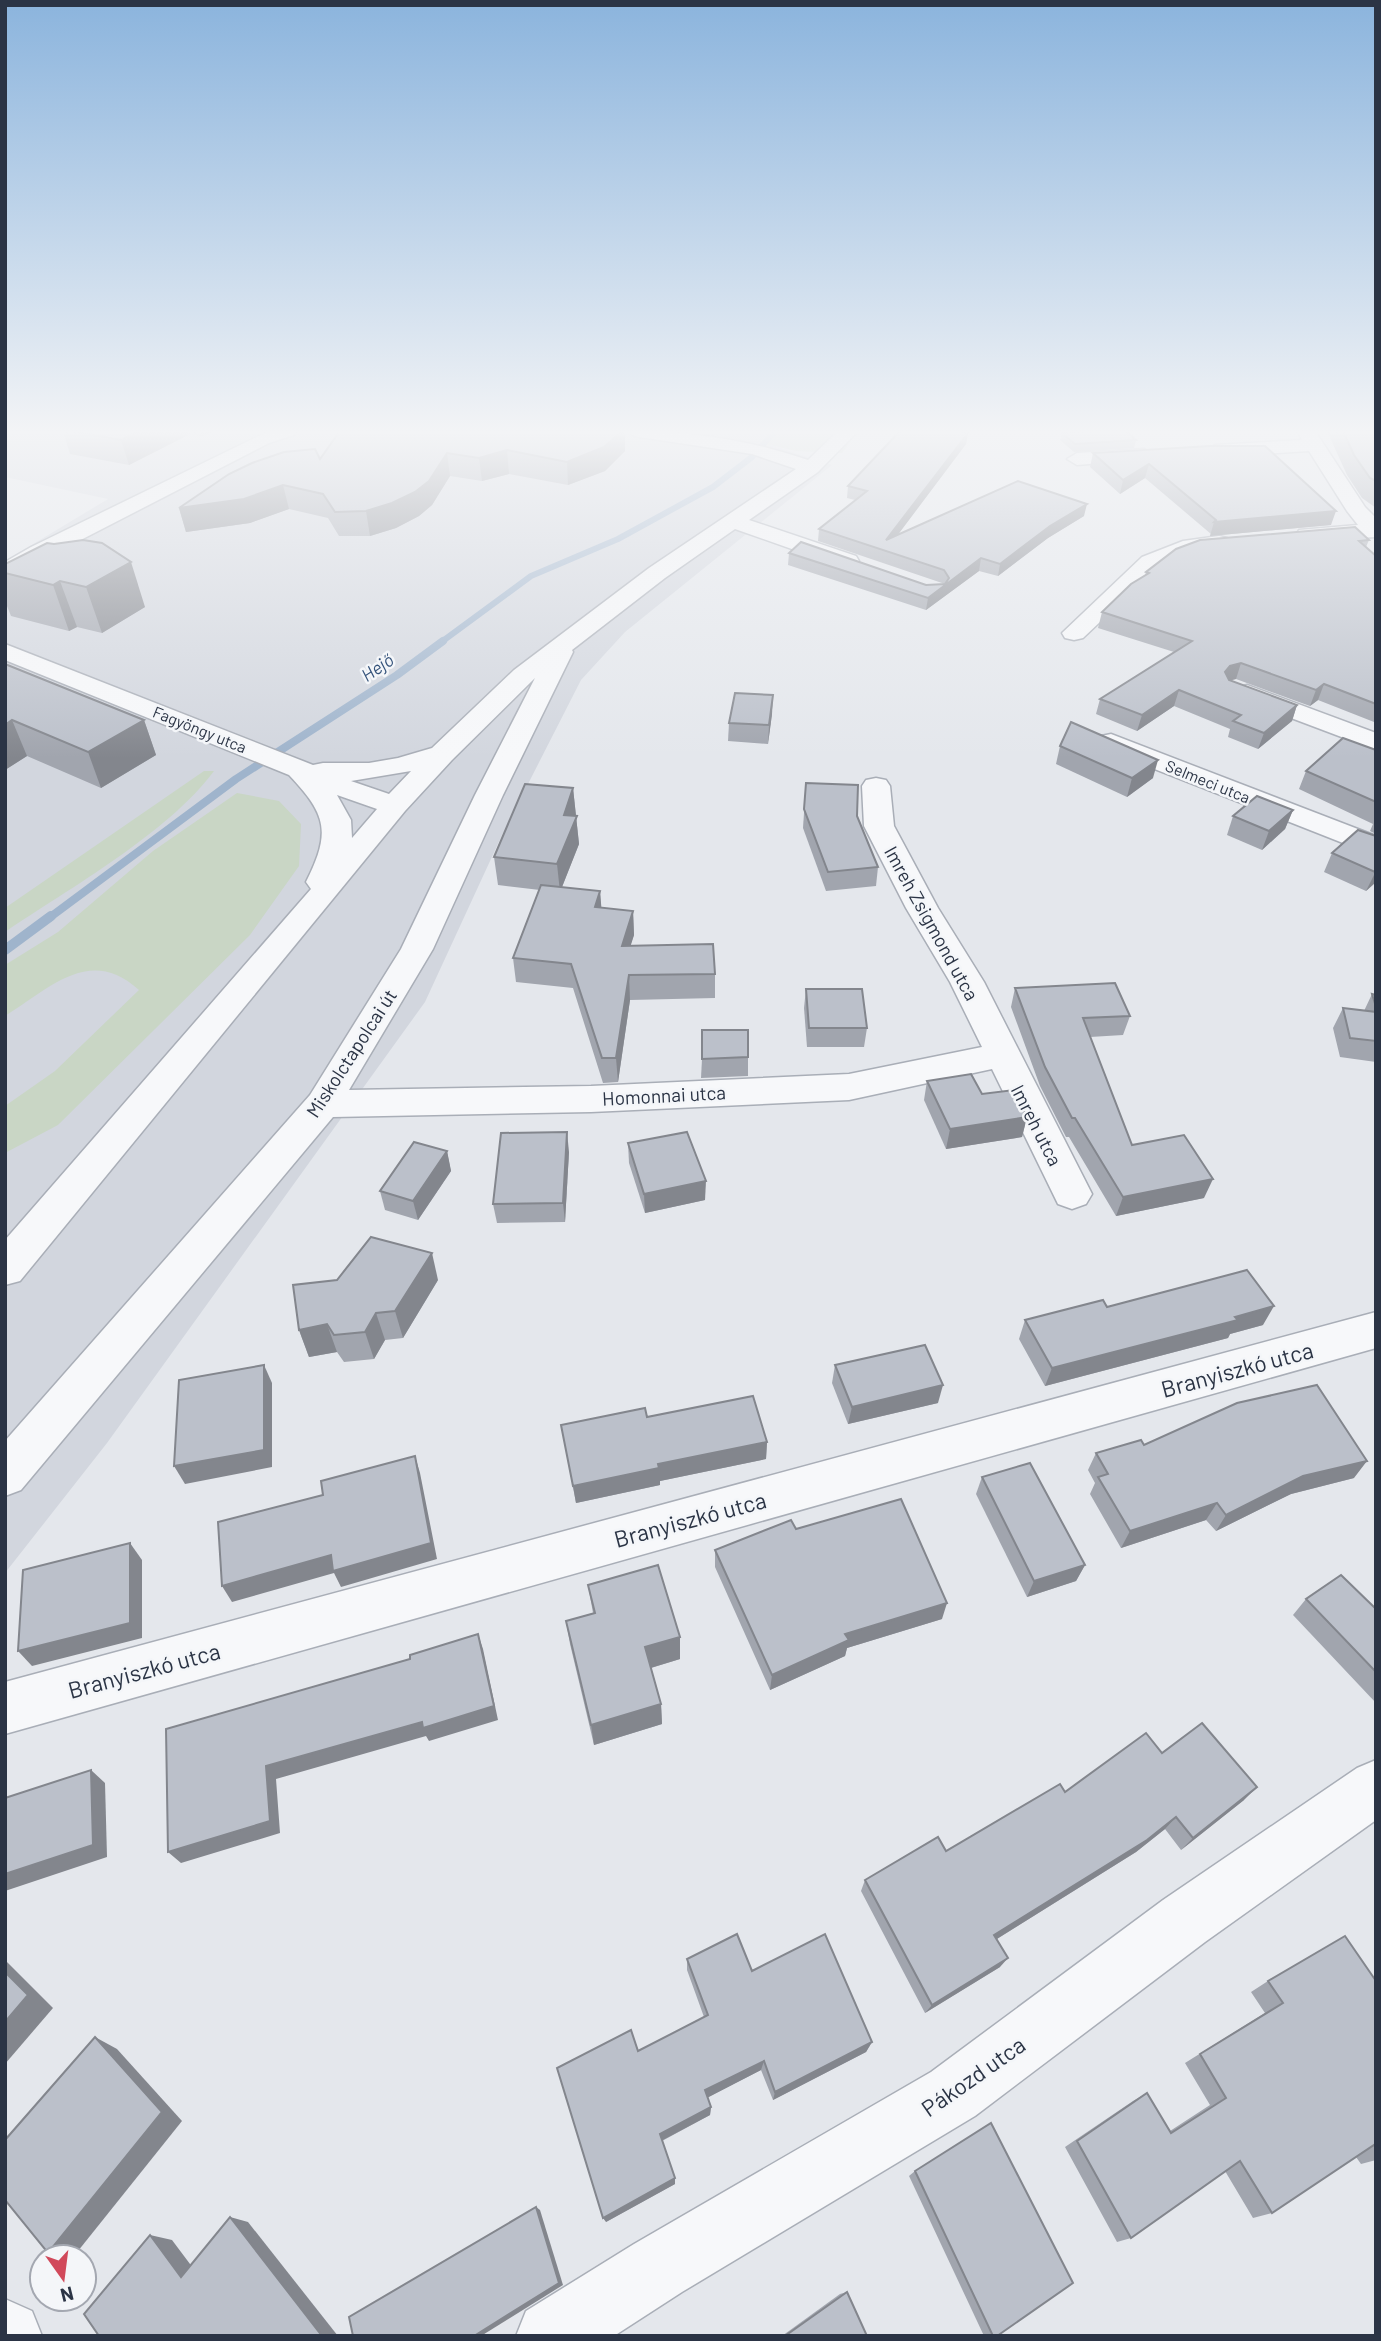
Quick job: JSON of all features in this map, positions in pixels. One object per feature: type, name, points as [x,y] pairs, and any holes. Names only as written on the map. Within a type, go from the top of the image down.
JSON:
[{"type":"street","points":[[5,572],[62,540]]},
{"type":"street","name":"Miskolctapolcai út","points":[[5,1269],[309,911],[395,805],[442,754],[523,675],[704,540]]},
{"type":"street","points":[[788,540],[870,568]]},
{"type":"street","points":[[1074,633],[1150,562],[1191,546],[1245,540]]},
{"type":"street","name":"Miskolctapolcai út","points":[[5,1475],[323,1104],[417,949],[489,794],[565,644]]},
{"type":"street","name":"Fagyöngy utca","points":[[5,652],[395,805]]},
{"type":"street","points":[[1235,689],[1376,741]]},
{"type":"street","name":"Selmeci utca","points":[[1091,734],[1376,847]]},
{"type":"street","points":[[297,768],[342,774],[391,769],[442,754]]},
{"type":"street","points":[[297,768],[324,796],[338,829],[331,859],[309,911]]},
{"type":"street","name":"Imreh Zsigmond utca","points":[[876,786],[878,826],[922,908],[967,982],[1002,1055]]},
{"type":"street","name":"Homonnai utca","points":[[323,1104],[590,1099],[849,1087],[1002,1055]]},
{"type":"street","name":"Imreh utca","points":[[1002,1055],[1073,1194]]},
{"type":"street","name":"Branyiszkó utca","points":[[5,1708],[1376,1330]]},
{"type":"street","name":"Pákozd utca","points":[[551,2336],[658,2268],[953,2094],[1184,1921],[1376,1787]]},
{"type":"shaded area","points":[[39,540],[739,540],[625,632],[581,680],[502,835],[425,1002],[107,1443],[5,1573],[5,561]]},
{"type":"green space","points":[[204,771],[214,771],[194,794],[145,838],[5,932],[5,908]]},
{"type":"green space","points":[[237,793],[279,801],[301,824],[299,866],[250,935],[58,1125],[5,1153],[5,1106],[55,1071],[139,990],[121,977],[104,971],[87,971],[54,984],[5,1016],[5,965],[58,932],[153,851]]},
{"type":"building","points":[[81,540],[102,543],[131,562],[86,587],[60,581],[53,585],[5,573],[5,564],[47,543]]},
{"type":"building","points":[[853,540],[1031,540],[1000,564],[981,558],[928,598],[789,553],[801,542],[926,585],[945,584],[949,578],[944,570]]},
{"type":"building","points":[[1199,540],[1367,540],[1359,541],[1376,556],[1376,704],[1324,684],[1316,690],[1241,663],[1230,666],[1225,672],[1229,680],[1297,705],[1264,733],[1233,721],[1241,715],[1179,690],[1142,715],[1100,699],[1192,641],[1102,612],[1131,584],[1149,573],[1146,572],[1176,549]]},
{"type":"building","points":[[5,664],[144,720],[88,752],[12,720],[5,725]]},
{"type":"building","points":[[735,693],[773,695],[769,725],[729,723]]},
{"type":"building","points":[[1071,722],[1158,760],[1132,778],[1060,746]]},
{"type":"building","points":[[1343,738],[1376,750],[1376,802],[1306,771]]},
{"type":"building","points":[[806,783],[858,785],[857,816],[878,867],[828,872],[804,809]]},
{"type":"building","points":[[525,784],[573,788],[564,815],[577,816],[557,864],[494,857]]},
{"type":"building","points":[[1257,796],[1293,810],[1269,831],[1233,816]]},
{"type":"building","points":[[1358,830],[1376,836],[1375,872],[1332,853]]},
{"type":"building","points":[[541,885],[600,891],[595,907],[633,911],[622,946],[713,944],[715,974],[629,975],[616,1058],[602,1058],[571,964],[513,958]]},
{"type":"building","points":[[1115,983],[1130,1016],[1083,1018],[1132,1145],[1184,1135],[1213,1179],[1123,1197],[1075,1118],[1072,1118],[1045,1067],[1015,988]]},
{"type":"building","points":[[806,989],[862,989],[867,1028],[809,1028]]},
{"type":"building","points":[[1343,1008],[1376,1012],[1376,1041],[1350,1038]]},
{"type":"building","points":[[702,1030],[748,1030],[748,1057],[702,1059]]},
{"type":"building","points":[[971,1074],[982,1094],[1014,1090],[1027,1117],[950,1129],[927,1081]]},
{"type":"building","points":[[567,1132],[563,1203],[493,1204],[501,1133]]},
{"type":"building","points":[[687,1132],[706,1181],[644,1194],[628,1143]]},
{"type":"building","points":[[414,1142],[447,1151],[413,1201],[380,1191]]},
{"type":"building","points":[[371,1237],[432,1253],[395,1311],[376,1313],[365,1332],[334,1335],[327,1324],[299,1330],[293,1285],[337,1280]]},
{"type":"building","points":[[1247,1270],[1274,1306],[1235,1317],[1238,1320],[1052,1368],[1025,1320],[1103,1300],[1107,1307]]},
{"type":"building","points":[[925,1345],[943,1385],[852,1407],[835,1365]]},
{"type":"building","points":[[264,1365],[264,1450],[174,1466],[179,1380]]},
{"type":"building","points":[[1317,1385],[1367,1461],[1303,1476],[1226,1515],[1217,1503],[1130,1531],[1098,1477],[1108,1474],[1096,1453],[1141,1440],[1144,1445],[1237,1403]]},
{"type":"building","points":[[753,1396],[767,1442],[658,1464],[659,1468],[573,1486],[561,1425],[645,1408],[647,1417]]},
{"type":"building","points":[[415,1456],[431,1543],[333,1571],[331,1555],[222,1586],[218,1522],[323,1495],[321,1481]]},
{"type":"building","points":[[1030,1463],[1085,1565],[1034,1581],[982,1477]]},
{"type":"building","points":[[901,1499],[947,1603],[845,1634],[849,1640],[772,1675],[715,1550],[791,1520],[796,1529]]},
{"type":"building","points":[[130,1543],[130,1623],[18,1651],[23,1570]]},
{"type":"building","points":[[658,1565],[680,1637],[645,1647],[661,1704],[591,1725],[566,1621],[595,1613],[588,1585]]},
{"type":"building","points":[[1341,1575],[1376,1609],[1376,1672],[1306,1599]]},
{"type":"building","points":[[478,1634],[494,1706],[423,1728],[422,1722],[266,1766],[270,1821],[168,1852],[166,1729],[410,1659],[410,1655]]},
{"type":"building","points":[[1202,1723],[1257,1787],[1193,1838],[1176,1817],[1147,1840],[994,1935],[1008,1958],[932,2005],[865,1880],[938,1837],[946,1851],[1060,1784],[1065,1792],[1146,1733],[1162,1753]]},
{"type":"building","points":[[91,1770],[93,1845],[5,1874],[5,1798]]},
{"type":"building","points":[[737,1934],[752,1971],[825,1934],[872,2042],[775,2092],[764,2061],[705,2090],[711,2107],[660,2134],[675,2178],[603,2218],[557,2068],[631,2030],[638,2051],[708,2015],[687,1959]]},
{"type":"building","points":[[1345,1936],[1376,1981],[1376,2148],[1374,2145],[1272,2213],[1240,2161],[1131,2238],[1077,2141],[1147,2093],[1171,2133],[1226,2098],[1200,2054],[1283,2003],[1268,1981]]},
{"type":"building","points":[[5,1972],[28,1995],[5,2022]]},
{"type":"building","points":[[95,2037],[162,2112],[56,2243],[40,2243],[5,2200],[5,2140]]},
{"type":"building","points":[[991,2123],[1073,2283],[997,2336],[993,2336],[915,2171]]},
{"type":"building","points":[[536,2207],[559,2283],[474,2336],[353,2336],[349,2317]]},
{"type":"building","points":[[230,2217],[322,2336],[99,2336],[84,2314],[98,2313],[98,2297],[150,2235],[181,2277]]},
{"type":"building","points":[[847,2292],[867,2336],[785,2336]]},
{"type":"waterway","name":"Hejő","points":[[440,643],[531,576],[615,540]]},
{"type":"waterway","name":"Hejő","points":[[49,918],[236,779],[397,675],[443,641]]},
{"type":"waterway","name":"Hejő","points":[[5,950],[51,916]]}]
